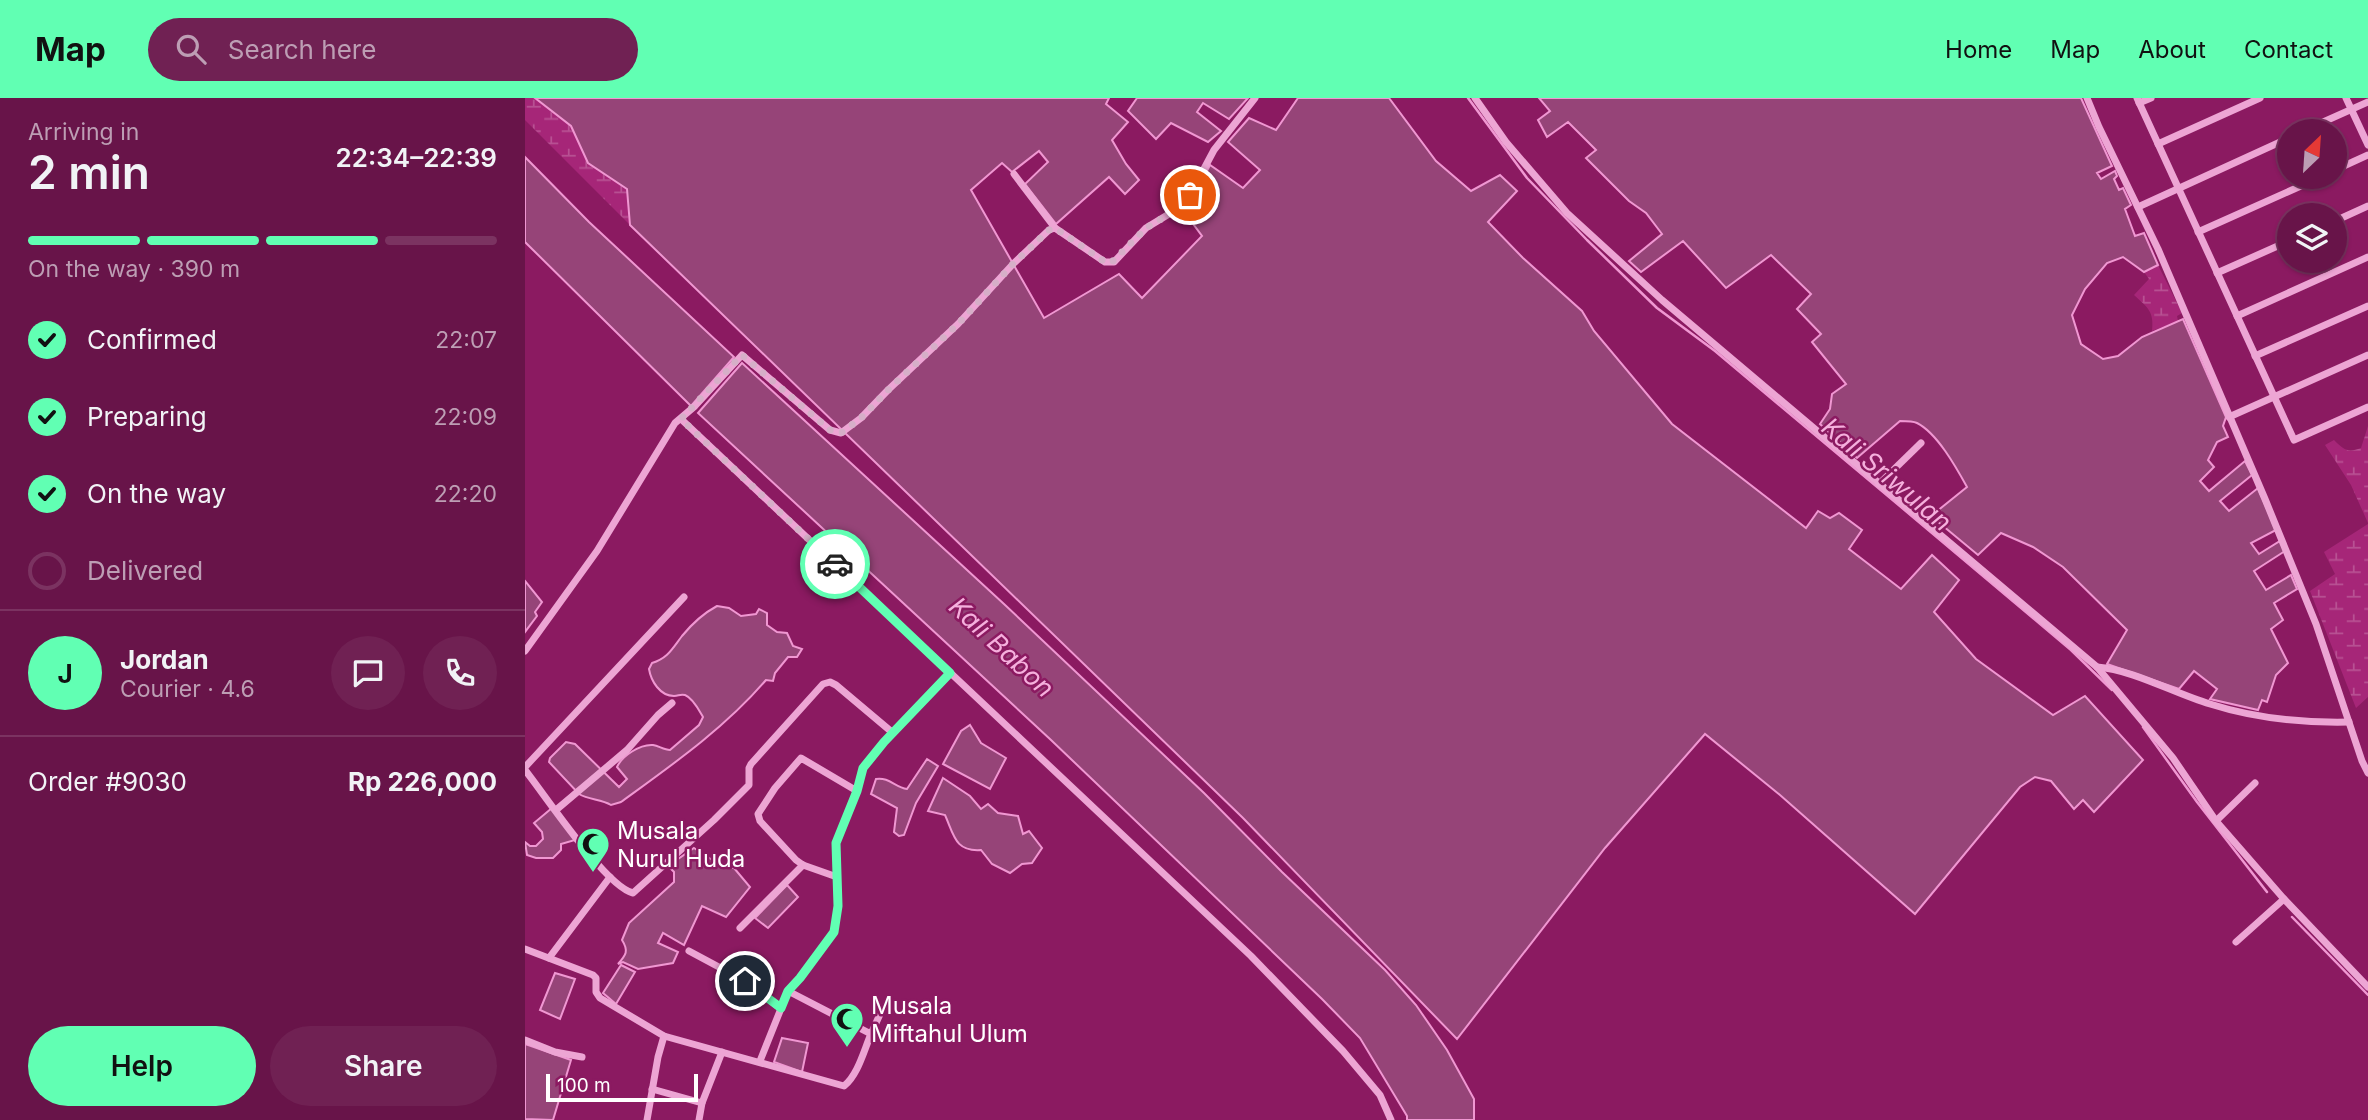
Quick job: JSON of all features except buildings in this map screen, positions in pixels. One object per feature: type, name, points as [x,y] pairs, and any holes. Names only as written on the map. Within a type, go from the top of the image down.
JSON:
[{"type":"street","points":[[1014,174],[1055,228],[1105,262],[1114,262],[1146,228],[1169,214],[1190,195],[1214,150],[1255,98]]},
{"type":"street","points":[[1475,98],[1506,142],[1567,213],[1662,300],[2097,667],[2173,758],[2216,821],[2284,899],[2368,987]]},
{"type":"street","points":[[2087,98],[2195,333],[2316,624],[2368,774]]},
{"type":"street","points":[[2151,98],[2138,101],[2294,440],[2368,407]]},
{"type":"street","points":[[2158,144],[2260,98]]},
{"type":"street","points":[[2346,98],[2368,145]]},
{"type":"street","points":[[2331,119],[2368,102]]},
{"type":"street","points":[[2138,207],[2277,143]]},
{"type":"street","points":[[2347,165],[2368,155]]},
{"type":"street","points":[[2198,232],[2294,189]]},
{"type":"street","points":[[2347,216],[2368,206]]},
{"type":"street","points":[[525,650],[597,551],[657,449],[675,424],[742,355],[830,430],[841,433],[861,418],[958,324],[1013,264],[1049,230],[1055,228]]},
{"type":"street","points":[[2217,274],[2277,246]]},
{"type":"street","points":[[2237,316],[2368,257]]},
{"type":"street","points":[[2255,356],[2368,306]]},
{"type":"street","points":[[2229,417],[2368,355]]},
{"type":"street","points":[[681,419],[1251,956],[1351,1060],[1380,1095],[1391,1120]]},
{"type":"street","points":[[1879,484],[1921,443]]},
{"type":"street","points":[[684,597],[525,768],[593,859],[628,892],[637,890],[749,785],[748,768],[823,684],[830,682],[836,685],[893,733]]},
{"type":"street","points":[[2097,667],[2114,668],[2209,704],[2246,713],[2316,722],[2349,722]]},
{"type":"street","points":[[760,1061],[788,991],[834,932],[838,906],[837,838],[866,764],[950,673]]},
{"type":"street","points":[[557,810],[627,750],[672,703]]},
{"type":"street","points":[[837,877],[803,865],[790,856],[758,816],[775,788],[801,758],[857,791]]},
{"type":"street","points":[[2216,821],[2255,783]]},
{"type":"street","points":[[740,928],[803,865]]},
{"type":"street","points":[[549,958],[610,877]]},
{"type":"street","points":[[2236,942],[2284,899]]},
{"type":"street","points":[[525,949],[593,975],[600,998],[664,1036],[845,1086],[857,1067],[881,1012]]},
{"type":"street","points":[[689,951],[745,981],[781,1008]]},
{"type":"street","points":[[788,991],[871,1034]]},
{"type":"street","points":[[647,1120],[664,1036]]},
{"type":"street","points":[[525,1040],[555,1052],[582,1057]]},
{"type":"street","points":[[699,1120],[702,1103],[722,1052]]},
{"type":"street","points":[[652,1089],[702,1103]]},
{"type":"green space","points":[[525,98],[535,98],[571,126],[588,163],[627,189],[630,225],[525,120]]},
{"type":"green space","points":[[2158,265],[2182,313],[2177,316],[2178,321],[2152,331],[2149,310],[2134,295],[2149,279],[2144,272]]},
{"type":"green space","points":[[2368,426],[2368,523],[2351,485],[2325,445],[2334,440],[2346,450],[2361,448]]},
{"type":"green space","points":[[2368,524],[2368,697],[2356,708],[2310,591],[2335,574],[2324,552]]},
{"type":"water","points":[[535,98],[1109,98],[1106,104],[1128,122],[1112,140],[1139,180],[1125,194],[1109,177],[1056,224],[1025,184],[1048,162],[1039,151],[1012,172],[1002,163],[971,190],[1044,318],[1119,274],[1142,298],[1202,236],[1185,213],[1210,165],[1243,188],[1260,170],[1228,142],[1249,118],[1276,130],[1298,98],[1389,98],[1436,161],[1471,191],[1500,175],[1517,191],[1488,222],[1582,311],[1594,331],[1672,424],[1806,528],[1818,511],[1830,518],[1839,513],[1862,530],[1849,549],[1901,589],[1932,555],[1959,580],[1934,612],[1976,659],[2053,715],[2085,696],[2143,760],[2094,812],[2083,800],[2074,809],[2051,781],[2035,777],[2020,787],[1915,914],[1780,795],[1705,734],[1605,848],[1457,1039],[1243,818],[630,225],[627,189],[588,163],[571,126]]},
{"type":"water","points":[[1137,98],[1248,98],[1229,119],[1203,103],[1197,112],[1221,131],[1208,142],[1171,123],[1156,139],[1128,111]]},
{"type":"water","points":[[1539,98],[2081,98],[2112,166],[2097,173],[2101,179],[2115,171],[2117,176],[2114,179],[2119,190],[2123,188],[2131,205],[2125,209],[2135,236],[2144,233],[2158,265],[2144,272],[2123,257],[2107,263],[2085,289],[2072,315],[2081,344],[2103,359],[2118,356],[2142,337],[2183,319],[2226,417],[2223,426],[2228,437],[2217,442],[2208,460],[2214,467],[2200,481],[2209,491],[2245,461],[2252,475],[2220,501],[2229,511],[2258,488],[2276,530],[2251,543],[2259,554],[2280,541],[2285,551],[2254,571],[2266,590],[2291,575],[2297,589],[2274,603],[2283,620],[2271,629],[2288,663],[2276,675],[2267,702],[2262,700],[2258,710],[2210,699],[2217,689],[2194,671],[2179,689],[2107,664],[2127,630],[2063,567],[2033,547],[2001,533],[1978,555],[1931,516],[1967,487],[1939,442],[1917,423],[1900,421],[1857,458],[1820,424],[1830,409],[1832,394],[1846,384],[1812,342],[1821,334],[1797,309],[1811,294],[1771,255],[1726,288],[1683,241],[1641,272],[1629,261],[1662,234],[1646,213],[1629,201],[1586,158],[1596,150],[1568,122],[1547,137],[1538,120],[1550,111]]},
{"type":"water","points":[[525,157],[589,222],[734,357],[691,406],[525,242]]},
{"type":"water","name":"Kali Babon","points":[[742,363],[1004,604],[1204,793],[1385,970],[1416,1005],[1447,1050],[1474,1099],[1474,1120],[1407,1120],[1360,1038],[1322,999],[1051,740],[698,413]]},
{"type":"water","points":[[525,581],[542,602],[535,612],[537,616],[525,632]]},
{"type":"water","points":[[717,606],[729,608],[741,616],[756,614],[759,609],[767,613],[767,625],[777,632],[787,633],[793,646],[802,649],[797,657],[788,657],[775,673],[773,681],[766,680],[716,730],[621,802],[611,805],[579,794],[549,762],[566,742],[575,744],[619,787],[627,779],[617,767],[627,755],[648,745],[670,750],[699,725],[703,717],[693,701],[685,695],[674,696],[660,691],[649,669],[652,663],[669,652],[694,624]]},
{"type":"water","points":[[970,725],[981,743],[1006,758],[990,789],[943,764],[961,731]]},
{"type":"water","points":[[927,759],[938,766],[916,803],[904,835],[899,836],[894,832],[897,808],[871,794],[876,779],[885,779],[907,789]]},
{"type":"water","points":[[943,778],[970,796],[981,809],[988,804],[998,813],[1018,816],[1023,834],[1029,831],[1042,848],[1032,863],[1022,864],[1010,873],[992,864],[981,850],[972,850],[961,845],[953,835],[945,815],[928,811]]},
{"type":"water","points":[[552,808],[575,840],[561,844],[561,850],[553,858],[527,855],[525,842],[536,846],[543,839],[542,832],[534,823]]},
{"type":"water","points":[[694,848],[720,865],[734,868],[750,887],[726,917],[702,906],[684,945],[663,933],[658,943],[678,952],[673,963],[638,969],[623,962],[618,964],[626,953],[622,940],[629,923],[674,882],[674,872],[668,866]]},
{"type":"water","points":[[787,885],[798,897],[768,928],[755,918]]},
{"type":"water","points":[[621,965],[635,972],[616,1004],[603,993]]},
{"type":"water","points":[[555,973],[575,979],[560,1019],[540,1010]]},
{"type":"water","points":[[782,1038],[808,1043],[802,1072],[774,1062]]},
{"type":"water","points":[[525,1044],[571,1060],[553,1120],[525,1119]]},
{"type":"waterway","name":"Kali Sriwulan","points":[[1468,98],[1527,178],[1657,308],[1715,351],[1907,512],[2071,650],[2112,690]]},
{"type":"waterway","name":"Kali Sriwulan","points":[[2143,727],[2267,892]]},
{"type":"waterway","name":"Kali Sriwulan","points":[[2292,917],[2368,995]]},
{"type":"way so far","points":[[835,564],[681,419],[738,359],[742,355],[830,430],[841,433],[861,418],[958,324],[1013,264],[1049,230],[1058,230],[1105,262],[1111,263],[1146,228],[1169,214],[1190,195]]},
{"type":"place","name":"Musala Nurul Huda","points":[[593,874]]},
{"type":"place","name":"Musala Miftahul Ulum","points":[[847,1049]]},
{"type":"route","points":[[745,981],[781,1008],[788,991],[830,939],[836,926],[838,906],[836,843],[857,791],[863,768],[950,673],[835,564]]}]
